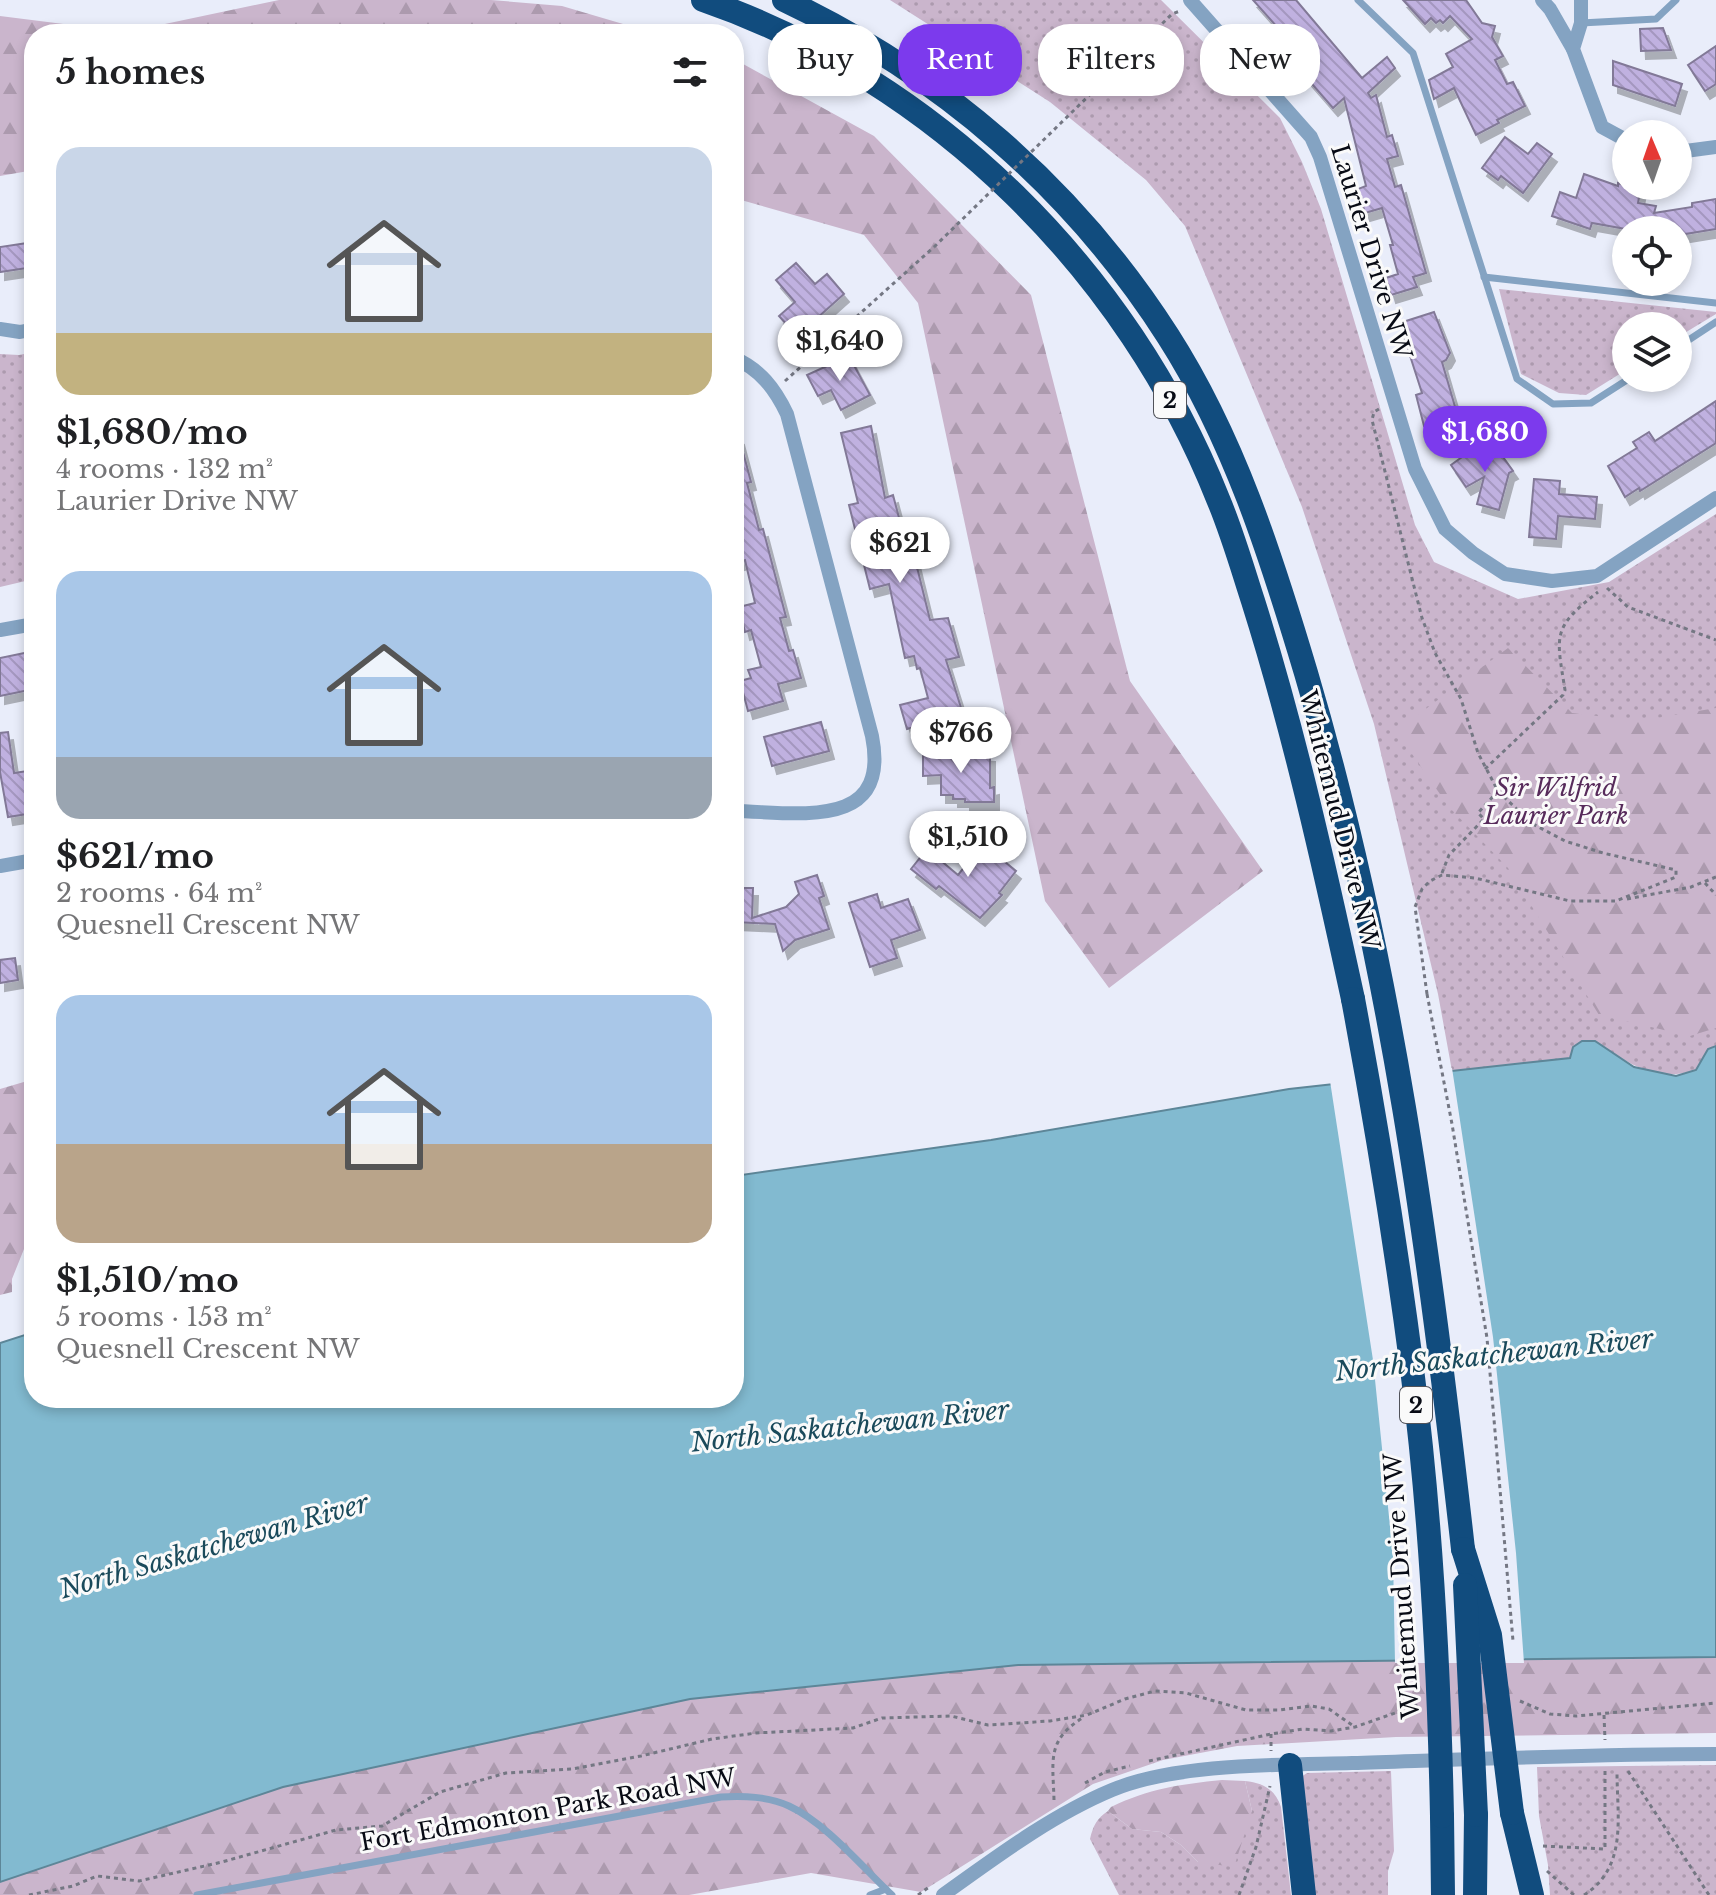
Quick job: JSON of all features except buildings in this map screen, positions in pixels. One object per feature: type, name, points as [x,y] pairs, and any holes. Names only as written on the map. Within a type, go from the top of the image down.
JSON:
[{"type":"highway","name":"Whitemud Drive NW","points":[[703,0],[747,16],[873,82],[926,119],[988,170],[1062,243],[1153,368],[1198,454],[1233,539],[1292,735],[1353,999],[1383,1162],[1413,1372],[1431,1562],[1439,1691],[1443,1895]]},
{"type":"highway","name":"Whitemud Drive NW","points":[[784,0],[829,22],[932,85],[996,137],[1074,212],[1115,261],[1168,336],[1194,380],[1257,519],[1317,710],[1341,800],[1386,997],[1409,1125],[1443,1363],[1463,1549],[1476,1815],[1475,1895]]},
{"type":"highway","points":[[1463,1549],[1490,1635],[1512,1813],[1532,1895]]},
{"type":"highway","points":[[1281,1765],[1304,1895]]},
{"type":"street","points":[[1542,0],[1573,49],[1602,127],[1612,132]]},
{"type":"street","points":[[1573,49],[1581,23],[1581,0]]},
{"type":"street","name":"Laurier Drive NW","points":[[1192,2],[1311,137],[1320,157],[1415,469],[1445,529],[1505,574],[1552,581],[1597,576],[1716,498]]},
{"type":"street","points":[[1692,150],[1716,147]]},
{"type":"street","points":[[0,329],[24,331]]},
{"type":"street","points":[[744,362],[775,390],[787,414],[872,736],[874,774],[867,792],[839,809],[817,812],[744,811]]},
{"type":"street","points":[[0,630],[24,626]]},
{"type":"street","points":[[0,866],[24,862]]},
{"type":"street","points":[[943,1895],[1064,1815],[1113,1789],[1155,1778],[1281,1765],[1611,1760],[1716,1754]]},
{"type":"lane","points":[[1358,0],[1413,53],[1517,379],[1553,404],[1591,403],[1612,390]]},
{"type":"lane","points":[[1581,23],[1656,19],[1676,0]]},
{"type":"lane","points":[[1484,277],[1716,303]]},
{"type":"lane","points":[[1692,338],[1716,322]]},
{"type":"lane","name":"Fort Edmonton Park Road NW","points":[[197,1895],[227,1892],[721,1797],[740,1796],[788,1805],[811,1818],[889,1892]]},
{"type":"lane","points":[[870,1895],[889,1892]]},
{"type":"path","points":[[775,390],[934,247],[1172,14],[1192,2]]},
{"type":"path","points":[[1394,403],[1374,412],[1372,420],[1422,618],[1435,653],[1461,699],[1485,769],[1498,791],[1531,823],[1565,841],[1676,870],[1676,877],[1616,901]]},
{"type":"path","points":[[1485,769],[1563,695],[1559,630],[1570,614],[1605,586],[1628,607],[1716,640]]},
{"type":"path","points":[[1442,875],[1449,855],[1484,819],[1478,813],[1498,791]]},
{"type":"path","points":[[1514,1648],[1487,1338],[1427,994],[1415,907],[1422,889],[1442,875],[1475,878],[1570,901],[1616,901],[1704,883],[1716,877]]},
{"type":"path","points":[[1704,883],[1716,895]]},
{"type":"path","points":[[1518,1689],[1518,1702],[1550,1714],[1576,1716],[1716,1703]]},
{"type":"path","points":[[1064,1815],[1054,1801],[1053,1753],[1056,1742],[1065,1728],[1125,1699],[1155,1691],[1186,1693],[1246,1710],[1311,1706],[1329,1709],[1355,1727]]},
{"type":"path","points":[[1241,1895],[1256,1847],[1266,1796],[1281,1765],[1271,1734],[1355,1727],[1424,1703]]},
{"type":"path","points":[[29,1895],[73,1886],[97,1876],[139,1881],[222,1862],[336,1830],[382,1826],[440,1792],[506,1773],[572,1769],[712,1739],[756,1733],[853,1728],[882,1718],[951,1716],[988,1725],[1087,1715]]},
{"type":"path","points":[[1539,1846],[1605,1849],[1611,1760]]},
{"type":"path","points":[[1584,1895],[1599,1885],[1617,1849],[1611,1760]]},
{"type":"path","points":[[1611,1760],[1709,1895]]},
{"type":"path","points":[[1544,1869],[1574,1895]]},
{"type":"green space","points":[[279,0],[491,0],[562,6],[623,24],[165,24]]},
{"type":"green space","name":"Sir Wilfrid Laurier Park","points":[[890,0],[1161,0],[1200,39],[1200,96],[1258,96],[1280,118],[1321,209],[1415,525],[1434,562],[1518,599],[1609,582],[1716,514],[1716,1046],[1708,1049],[1696,1070],[1667,1074],[1642,1069],[1595,1042],[1570,1058],[1452,1071],[1438,994],[1374,724],[1302,507],[1185,226],[1146,180],[1041,96],[1184,96],[1184,24],[1038,24],[1038,94],[1022,84],[1022,24],[928,24]]},
{"type":"green space","points":[[0,16],[64,24],[24,24],[24,172],[0,176]]},
{"type":"green space","points":[[744,64],[768,78],[768,96],[801,96],[874,136],[1031,295],[1130,681],[1263,871],[1109,988],[1045,901],[918,303],[864,235],[744,201]]},
{"type":"green space","points":[[1499,289],[1716,312],[1692,329],[1692,312],[1612,312],[1612,379],[1586,395],[1559,393],[1521,374]]},
{"type":"green space","points":[[0,354],[24,354],[24,581],[0,587]]},
{"type":"green space","points":[[1508,648],[1572,713],[1639,721],[1716,708],[1716,1028],[1690,1036],[1599,1015],[1508,868],[1449,807],[1396,731]]},
{"type":"green space","points":[[24,1082],[24,1249],[12,1279],[12,1292],[0,1295],[0,1089]]},
{"type":"green space","points":[[1716,1657],[1716,1733],[1396,1737],[1237,1746],[1163,1760],[1093,1784],[921,1892],[811,1873],[689,1895],[0,1895],[0,1882],[283,1787],[690,1699],[1018,1665]]},
{"type":"green space","points":[[1716,1765],[1716,1895],[1550,1895],[1539,1816],[1537,1767]]},
{"type":"green space","points":[[1391,1771],[1394,1851],[1388,1871],[1388,1895],[1315,1895],[1301,1777],[1307,1773]]},
{"type":"green space","points":[[1222,1780],[1245,1781],[1252,1811],[1234,1867],[1198,1862],[1181,1845],[1161,1832],[1132,1829],[1108,1811],[1111,1807],[1152,1792]]},
{"type":"green space","points":[[1245,1781],[1268,1788],[1281,1807],[1291,1895],[1119,1895],[1090,1839],[1101,1816],[1108,1811],[1132,1829],[1161,1832],[1181,1845],[1198,1862],[1252,1811]]},
{"type":"water","name":"North Saskatchewan River","points":[[1582,1041],[1595,1041],[1634,1067],[1676,1076],[1696,1070],[1708,1049],[1716,1046],[1716,1657],[1018,1665],[690,1699],[283,1787],[0,1882],[0,1343],[24,1335],[24,1408],[744,1408],[744,1175],[991,1140],[1289,1089],[1570,1058],[1573,1047]]},
{"type":"pier","points":[[1452,1068],[1493,1337],[1516,1553],[1524,1663],[1395,1663],[1393,1556],[1373,1360],[1330,1081]]}]
